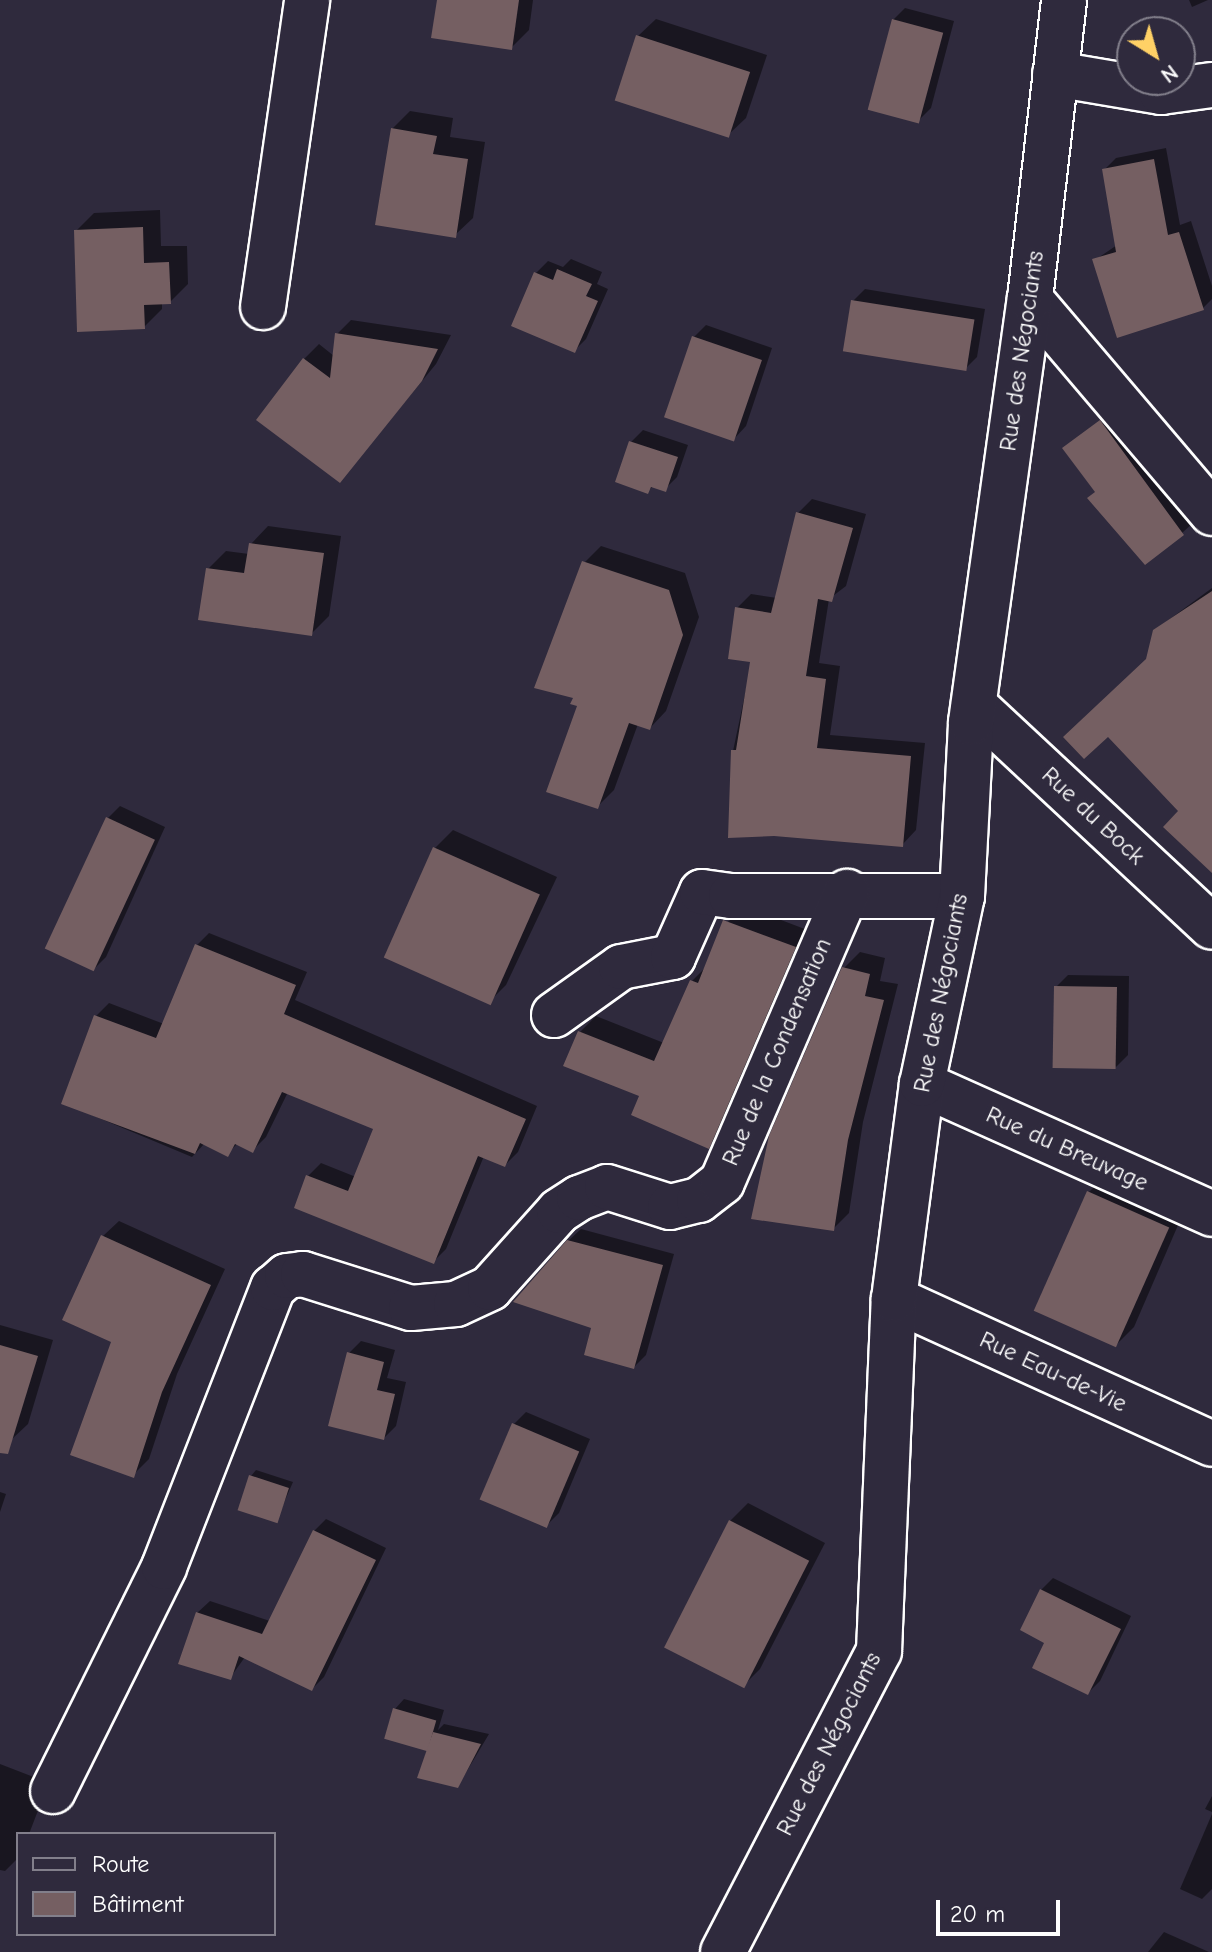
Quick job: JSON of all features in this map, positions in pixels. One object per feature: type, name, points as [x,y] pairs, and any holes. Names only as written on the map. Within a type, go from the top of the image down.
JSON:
[{"type":"street","points":[[263,307],[307,0]]},
{"type":"street","name":"Rue des Négociants","points":[[723,1952],[879,1651],[894,1299],[922,1084],[962,896],[974,705],[1030,299],[1064,0]]},
{"type":"street","points":[[1055,74],[1161,92],[1212,85]]},
{"type":"street","points":[[1030,299],[1212,513]]},
{"type":"street","name":"Rue du Bock","points":[[974,705],[1212,927]]},
{"type":"street","points":[[554,1015],[621,967],[673,957],[702,892],[731,896],[847,892],[962,896]]},
{"type":"street","name":"Rue de la Condensation","points":[[53,1791],[164,1567],[273,1288],[287,1276],[303,1274],[411,1308],[456,1304],[490,1288],[559,1211],[579,1198],[607,1187],[670,1207],[699,1200],[722,1182],[847,892]]},
{"type":"street","name":"Rue du Breuvage","points":[[922,1084],[1212,1214]]},
{"type":"street","name":"Rue Eau-de-Vie","points":[[894,1299],[1212,1444]]},
{"type":"building","points":[[437,0],[519,0],[512,50],[431,38]]},
{"type":"building","points":[[892,19],[943,33],[919,124],[868,110]]},
{"type":"building","points":[[636,35],[750,72],[729,138],[615,101]]},
{"type":"building","points":[[391,128],[437,136],[433,154],[468,159],[456,238],[375,225]]},
{"type":"building","points":[[1154,159],[1168,235],[1179,232],[1204,310],[1117,338],[1092,259],[1116,252],[1102,169]]},
{"type":"building","points":[[143,227],[144,263],[169,262],[171,304],[144,305],[145,329],[77,332],[74,230]]},
{"type":"building","points":[[557,269],[592,284],[586,296],[598,301],[575,353],[511,326],[534,272],[553,280]]},
{"type":"building","points":[[851,300],[974,320],[966,371],[843,351]]},
{"type":"building","points":[[335,333],[438,349],[422,381],[340,483],[256,420],[303,358],[330,378]]},
{"type":"building","points":[[692,336],[762,360],[734,441],[664,417]]},
{"type":"building","points":[[1100,420],[1184,535],[1145,565],[1087,498],[1095,492],[1062,448]]},
{"type":"building","points":[[629,441],[678,457],[666,492],[651,487],[648,494],[615,482]]},
{"type":"building","points":[[796,512],[853,528],[832,602],[818,599],[806,676],[826,679],[817,748],[911,756],[903,847],[774,836],[728,838],[731,750],[736,750],[750,662],[728,659],[735,607],[771,613]]},
{"type":"building","points":[[249,543],[324,553],[312,636],[198,620],[206,568],[244,573]]},
{"type":"building","points":[[582,561],[669,590],[683,635],[650,730],[629,723],[598,809],[546,792],[577,706],[570,704],[573,698],[534,688]]},
{"type":"building","points":[[1212,591],[1212,873],[1163,827],[1178,811],[1108,737],[1084,759],[1063,737],[1146,659],[1153,630]]},
{"type":"building","points":[[106,817],[155,840],[94,971],[45,948]]},
{"type":"building","points":[[433,847],[540,895],[491,1005],[384,958]]},
{"type":"building","points":[[723,920],[796,947],[709,1149],[631,1115],[639,1096],[563,1066],[578,1031],[654,1061],[690,980],[698,983]]},
{"type":"building","points":[[195,944],[296,985],[284,1014],[526,1119],[505,1167],[478,1156],[434,1264],[294,1208],[306,1175],[348,1191],[373,1129],[282,1092],[253,1153],[235,1144],[228,1157],[200,1143],[195,1154],[61,1104],[94,1015],[156,1038]]},
{"type":"building","points":[[842,967],[870,974],[865,996],[884,1000],[848,1140],[834,1231],[751,1219],[769,1136]]},
{"type":"building","points":[[1054,986],[1117,987],[1116,1069],[1053,1068]]},
{"type":"building","points":[[1087,1191],[1169,1228],[1116,1347],[1034,1311]]},
{"type":"building","points":[[101,1235],[211,1285],[162,1392],[134,1478],[70,1455],[111,1342],[62,1320]]},
{"type":"building","points":[[567,1240],[663,1265],[634,1369],[584,1355],[591,1328],[513,1302]]},
{"type":"building","points":[[0,1345],[38,1356],[8,1454],[0,1453]]},
{"type":"building","points":[[347,1352],[384,1362],[377,1390],[395,1394],[384,1440],[328,1426]]},
{"type":"building","points":[[512,1423],[579,1452],[547,1528],[480,1499]]},
{"type":"building","points":[[249,1475],[289,1488],[278,1523],[238,1510]]},
{"type":"building","points":[[729,1520],[809,1561],[744,1688],[664,1647]]},
{"type":"building","points":[[313,1530],[376,1560],[312,1691],[239,1656],[231,1680],[178,1664],[196,1612],[262,1634]]},
{"type":"building","points":[[1040,1589],[1121,1629],[1088,1695],[1032,1668],[1044,1643],[1020,1630]]},
{"type":"building","points":[[393,1708],[436,1720],[427,1751],[384,1739]]},
{"type":"building","points":[[433,1732],[481,1744],[458,1788],[417,1778]]}]
